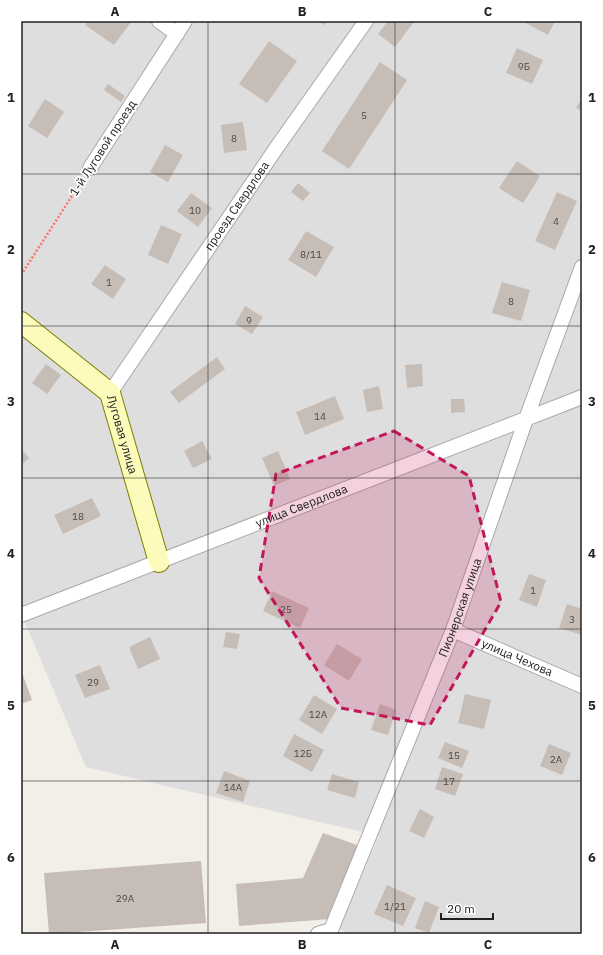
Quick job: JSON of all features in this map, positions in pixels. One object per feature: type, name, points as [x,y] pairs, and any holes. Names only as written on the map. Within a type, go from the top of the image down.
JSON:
[{"type":"street","points":[[159,21],[177,34]]},
{"type":"street","name":"1-й Луговой проезд","points":[[90,168],[185,21]]},
{"type":"street","name":"проезд Свердлова","points":[[110,393],[277,147],[366,21]]},
{"type":"street","name":"Пионерская улица","points":[[329,933],[453,630],[526,419],[582,267]]},
{"type":"street","name":"Луговая улица","points":[[21,322],[110,393],[159,562]]},
{"type":"street","name":"улица Свердлова","points":[[21,615],[582,397]]},
{"type":"street","name":"улица Чехова","points":[[453,630],[582,686]]},
{"type":"path","name":"1-й Луговой проезд","points":[[21,275],[90,168]]},
{"type":"highlighted area","points":[[394,431],[469,476],[501,602],[430,725],[341,708],[259,578],[276,474]]},
{"type":"shaded area","points":[[21,21],[582,21],[582,934],[351,934],[339,929],[379,836],[86,767],[21,613]]},
{"type":"building","points":[[88,21],[132,21],[114,45],[85,25]]},
{"type":"building","points":[[316,21],[327,21],[325,25]]},
{"type":"building","points":[[388,21],[414,22],[395,47],[378,34]]},
{"type":"building","points":[[524,21],[555,21],[548,35]]},
{"type":"building","points":[[269,41],[297,61],[267,103],[239,84]]},
{"type":"building","points":[[517,48],[543,60],[532,84],[506,73]]},
{"type":"building","points":[[380,62],[407,80],[349,169],[322,151]]},
{"type":"building","points":[[108,84],[125,96],[121,102],[104,90]]},
{"type":"building","points":[[582,98],[582,111],[576,108]]},
{"type":"building","points":[[45,99],[64,112],[47,138],[28,126]]},
{"type":"building","points":[[243,122],[247,150],[224,153],[221,125]]},
{"type":"building","points":[[165,145],[183,155],[168,182],[150,172]]},
{"type":"building","points":[[517,161],[540,176],[523,203],[499,188]]},
{"type":"building","points":[[298,183],[310,193],[303,201],[291,192]]},
{"type":"building","points":[[557,192],[577,201],[555,250],[535,241]]},
{"type":"building","points":[[191,193],[212,208],[198,227],[177,211]]},
{"type":"building","points":[[161,225],[182,234],[168,264],[148,255]]},
{"type":"building","points":[[306,231],[334,247],[316,277],[288,260]]},
{"type":"building","points":[[105,265],[126,279],[113,299],[91,284]]},
{"type":"building","points":[[502,282],[530,290],[521,321],[492,313]]},
{"type":"building","points":[[245,306],[263,317],[252,334],[235,324]]},
{"type":"building","points":[[217,357],[225,369],[179,403],[170,392]]},
{"type":"building","points":[[46,364],[61,375],[47,394],[32,383]]},
{"type":"building","points":[[422,364],[423,386],[407,388],[405,365]]},
{"type":"building","points":[[379,386],[383,409],[367,412],[363,390]]},
{"type":"building","points":[[335,396],[344,419],[305,435],[296,412]]},
{"type":"building","points":[[451,399],[464,399],[465,412],[451,413]]},
{"type":"building","points":[[202,441],[212,459],[193,468],[184,451]]},
{"type":"building","points":[[21,449],[29,458],[21,465]]},
{"type":"building","points":[[278,451],[290,479],[274,486],[262,458]]},
{"type":"building","points":[[92,498],[101,516],[63,534],[54,515]]},
{"type":"building","points":[[529,574],[546,580],[537,607],[519,600]]},
{"type":"building","points":[[272,591],[309,608],[300,628],[263,611]]},
{"type":"building","points":[[567,604],[582,609],[582,635],[559,628]]},
{"type":"building","points":[[226,632],[240,634],[237,649],[223,647]]},
{"type":"building","points":[[150,637],[160,659],[138,669],[129,647]]},
{"type":"building","points":[[337,644],[362,659],[349,681],[324,665]]},
{"type":"building","points":[[100,665],[110,689],[85,698],[75,675]]},
{"type":"building","points":[[21,670],[32,700],[21,704]]},
{"type":"building","points":[[465,694],[491,700],[484,729],[458,723]]},
{"type":"building","points":[[314,695],[337,709],[322,734],[299,720]]},
{"type":"building","points":[[380,704],[396,710],[388,735],[371,730]]},
{"type":"building","points":[[294,734],[324,750],[312,772],[283,756]]},
{"type":"building","points":[[445,742],[469,751],[462,768],[438,758]]},
{"type":"building","points":[[549,744],[571,753],[562,775],[540,766]]},
{"type":"building","points":[[442,767],[463,774],[455,796],[435,789]]},
{"type":"building","points":[[224,771],[250,781],[243,802],[216,793]]},
{"type":"building","points":[[332,774],[359,782],[355,798],[327,790]]},
{"type":"building","points":[[420,809],[434,817],[424,838],[409,831]]},
{"type":"building","points":[[323,833],[360,846],[331,919],[239,926],[236,884],[303,878]]},
{"type":"building","points":[[201,861],[206,923],[49,934],[44,873]]},
{"type":"building","points":[[387,885],[416,898],[403,926],[374,914]]},
{"type":"building","points":[[425,901],[439,907],[429,933],[415,928]]}]
